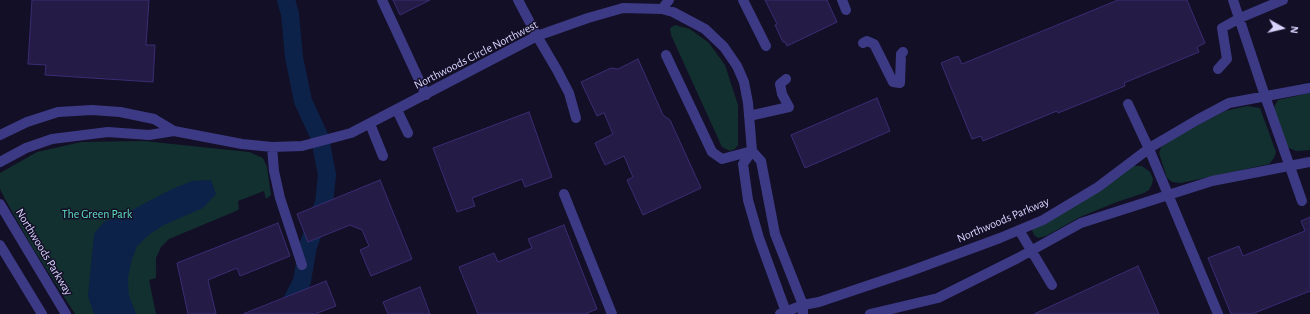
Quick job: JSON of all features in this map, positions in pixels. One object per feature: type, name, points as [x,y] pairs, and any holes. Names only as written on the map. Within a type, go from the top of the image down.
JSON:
[{"type":"street","points":[[382,0],[426,95]]},
{"type":"street","points":[[518,0],[537,36],[558,70],[569,93],[576,118]]},
{"type":"street","points":[[662,9],[669,0]]},
{"type":"street","points":[[743,0],[766,46]]},
{"type":"street","points":[[842,0],[846,10]]},
{"type":"street","points":[[1233,0],[1302,201]]},
{"type":"street","points":[[1218,69],[1227,59],[1222,28],[1240,18],[1283,0]]},
{"type":"street","name":"Northwoods Circle Northwest","points":[[0,162],[26,148],[52,140],[108,132],[149,135],[174,131],[242,144],[272,147],[302,146],[351,133],[426,95],[515,46],[537,36],[588,18],[623,8],[662,9],[673,12],[705,29],[724,47],[737,66],[744,82],[748,103],[752,150],[761,161],[776,234],[803,310]]},
{"type":"street","points":[[863,43],[867,41],[874,44],[893,82],[900,83],[901,54],[903,52]]},
{"type":"street","points":[[666,55],[712,152],[722,159],[752,150]]},
{"type":"street","points":[[749,116],[789,107],[782,94],[780,84],[786,79]]},
{"type":"street","name":"Northwoods Parkway","points":[[785,313],[803,310],[819,302],[908,272],[1043,220],[1098,187],[1149,149],[1197,120],[1229,103],[1310,88]]},
{"type":"street","points":[[1128,104],[1149,149],[1218,314]]},
{"type":"street","name":"Northwoods Circle Northwest","points":[[0,135],[27,122],[58,112],[92,110],[120,112],[154,119],[174,131]]},
{"type":"street","points":[[397,110],[408,133]]},
{"type":"street","points":[[370,124],[383,156]]},
{"type":"street","points":[[272,147],[274,171],[280,198],[302,265]]},
{"type":"street","points":[[752,150],[743,164],[748,200],[759,238],[785,313]]},
{"type":"street","points":[[870,314],[938,298],[970,283],[1081,223],[1212,181],[1310,162]]},
{"type":"street","points":[[564,194],[612,314]]},
{"type":"street","name":"Northwoods Parkway","points":[[0,204],[66,314]]},
{"type":"street","points":[[1019,230],[1052,285]]},
{"type":"street","points":[[0,245],[42,314]]},
{"type":"green space","points":[[675,25],[690,29],[709,43],[725,65],[738,105],[738,145],[735,149],[730,151],[722,147],[671,35],[670,28]]},
{"type":"green space","points":[[1310,93],[1310,150],[1296,151],[1287,147],[1273,114],[1275,105],[1278,100]]},
{"type":"green space","points":[[1247,106],[1260,108],[1276,152],[1274,158],[1269,164],[1181,183],[1172,182],[1167,178],[1159,153],[1161,147],[1166,142],[1225,111]]},
{"type":"green space","name":"The Green Park","points":[[144,141],[249,152],[263,158],[267,167],[271,195],[266,199],[264,191],[238,201],[239,209],[236,211],[169,239],[161,247],[156,258],[156,278],[149,280],[156,314],[75,314],[31,245],[5,199],[0,189],[0,173],[37,152],[81,142]]},
{"type":"green space","points":[[1133,166],[1142,166],[1150,172],[1153,179],[1149,190],[1080,217],[1046,236],[1038,238],[1034,235],[1032,230],[1034,227]]},
{"type":"water","points":[[211,180],[216,194],[203,208],[164,225],[150,234],[137,246],[132,259],[128,278],[129,295],[136,314],[94,314],[88,296],[94,234],[97,230],[105,221],[117,218],[172,189],[192,181]]},
{"type":"building","points":[[32,0],[149,0],[146,45],[155,45],[153,82],[45,75],[46,65],[28,64]]},
{"type":"building","points":[[393,0],[430,0],[400,15]]},
{"type":"building","points":[[765,0],[827,0],[837,22],[787,46],[785,42],[783,42],[775,25],[777,24]]},
{"type":"building","points":[[1118,0],[1187,0],[1205,43],[1197,47],[1199,52],[1124,83],[1125,86],[1058,113],[1057,111],[983,141],[981,136],[972,139],[941,63],[958,56],[962,64]]},
{"type":"building","points":[[638,59],[663,115],[670,120],[701,188],[643,215],[627,180],[633,177],[624,156],[605,165],[595,143],[613,134],[604,113],[597,116],[581,82],[611,68],[618,69]]},
{"type":"building","points":[[877,98],[890,131],[805,168],[791,135]]},
{"type":"building","points":[[529,112],[552,177],[525,187],[522,179],[472,198],[475,206],[457,212],[433,148]]},
{"type":"building","points":[[380,180],[412,259],[371,276],[360,250],[369,246],[362,230],[350,225],[308,242],[297,214]]},
{"type":"building","points":[[1310,217],[1310,291],[1252,314],[1231,314],[1208,258],[1239,246],[1243,256],[1305,231],[1301,221]]},
{"type":"building","points":[[278,223],[290,256],[240,276],[237,268],[208,280],[216,314],[188,314],[177,263]]},
{"type":"building","points":[[564,225],[597,309],[585,314],[478,314],[459,267],[494,253],[498,262],[532,248],[528,239]]},
{"type":"building","points":[[1138,266],[1159,314],[1034,314]]},
{"type":"building","points":[[326,281],[336,306],[315,314],[243,314]]},
{"type":"building","points":[[420,287],[430,314],[388,314],[383,302]]},
{"type":"waterway","points":[[285,314],[302,281],[308,246],[324,203],[327,175],[320,138],[303,101],[294,57],[290,14],[286,0]]}]
